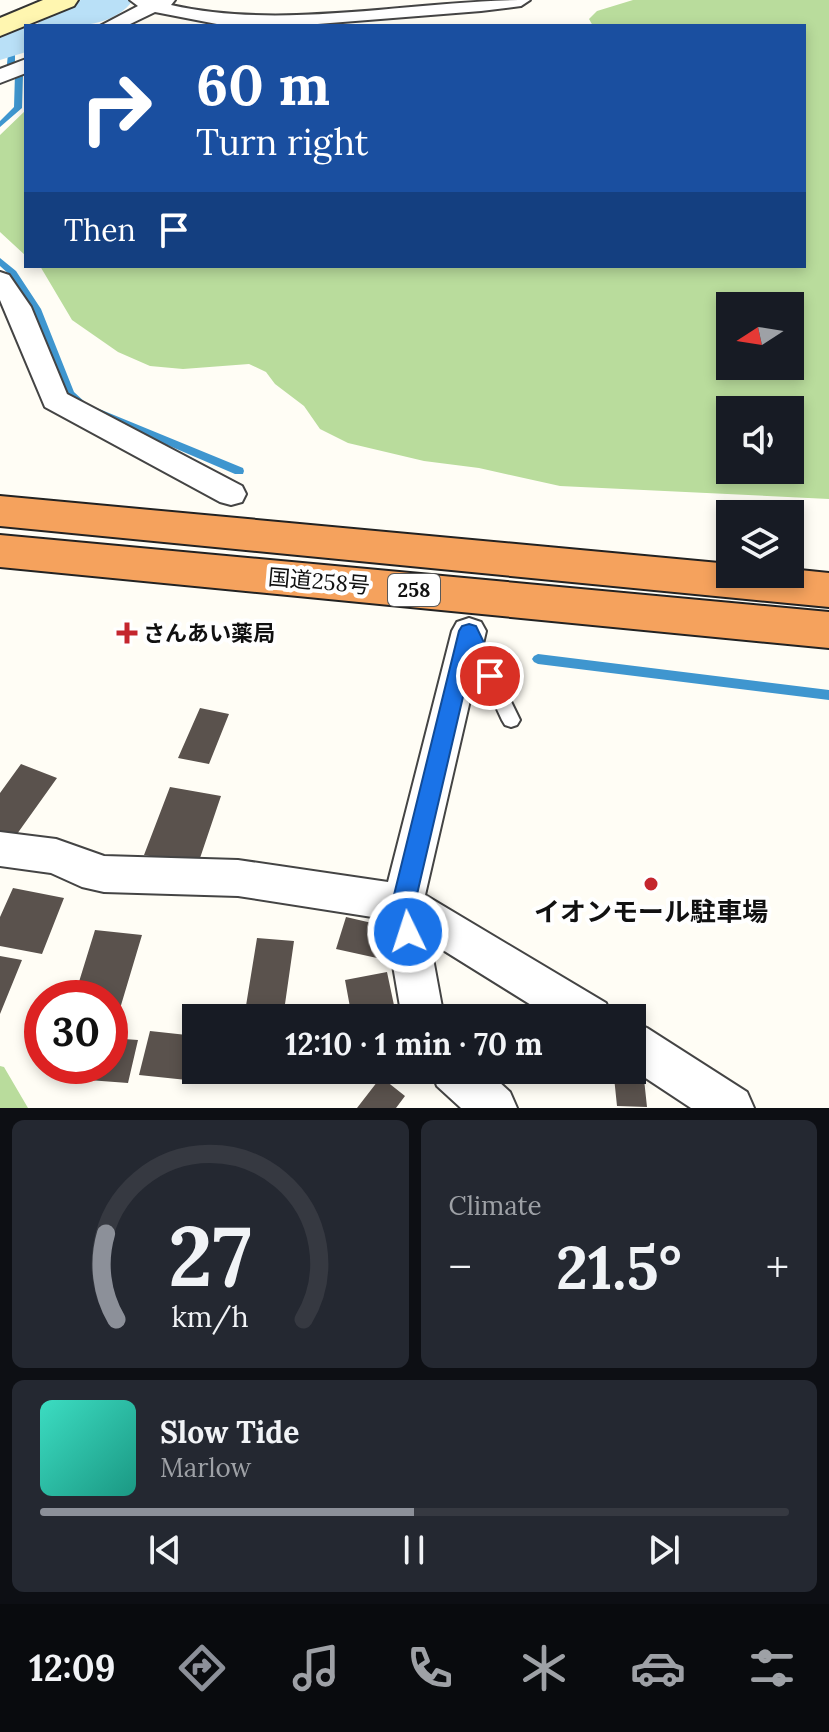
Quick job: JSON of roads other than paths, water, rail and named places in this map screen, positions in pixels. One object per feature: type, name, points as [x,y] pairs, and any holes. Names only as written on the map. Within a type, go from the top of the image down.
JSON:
[{"type":"highway","name":"国道258号","points":[[0,511],[829,590]]},
{"type":"highway","name":"国道258号","points":[[0,551],[829,630]]},
{"type":"highway","points":[[574,565],[716,565]]},
{"type":"highway","points":[[804,566],[829,567]]},
{"type":"street","points":[[0,28],[65,0]]},
{"type":"street","points":[[114,24],[153,2],[210,20],[248,22],[414,6],[440,12],[521,0]]},
{"type":"street","points":[[0,280],[18,307],[55,400],[231,494]]},
{"type":"street","points":[[421,1004],[403,903],[469,631]]},
{"type":"street","points":[[0,849],[56,856],[82,869],[104,874],[238,878],[403,903],[568,1004]]},
{"type":"street","points":[[646,1052],[731,1108]]},
{"type":"street","points":[[468,1084],[494,1108]]},
{"type":"lane","points":[[469,631],[511,720]]},
{"type":"waterway","points":[[60,24],[113,0]]},
{"type":"waterway","points":[[0,48],[24,39]]},
{"type":"waterway","points":[[0,125],[18,108],[19,74],[11,64],[12,43]]},
{"type":"waterway","points":[[0,261],[13,273],[36,309],[70,394],[84,406],[239,471]]},
{"type":"waterway","points":[[538,659],[829,695]]},
{"type":"place","name":"さんあい薬局","points":[[127,633]]},
{"type":"place","name":"イオンモール駐車場","points":[[651,884]]}]
